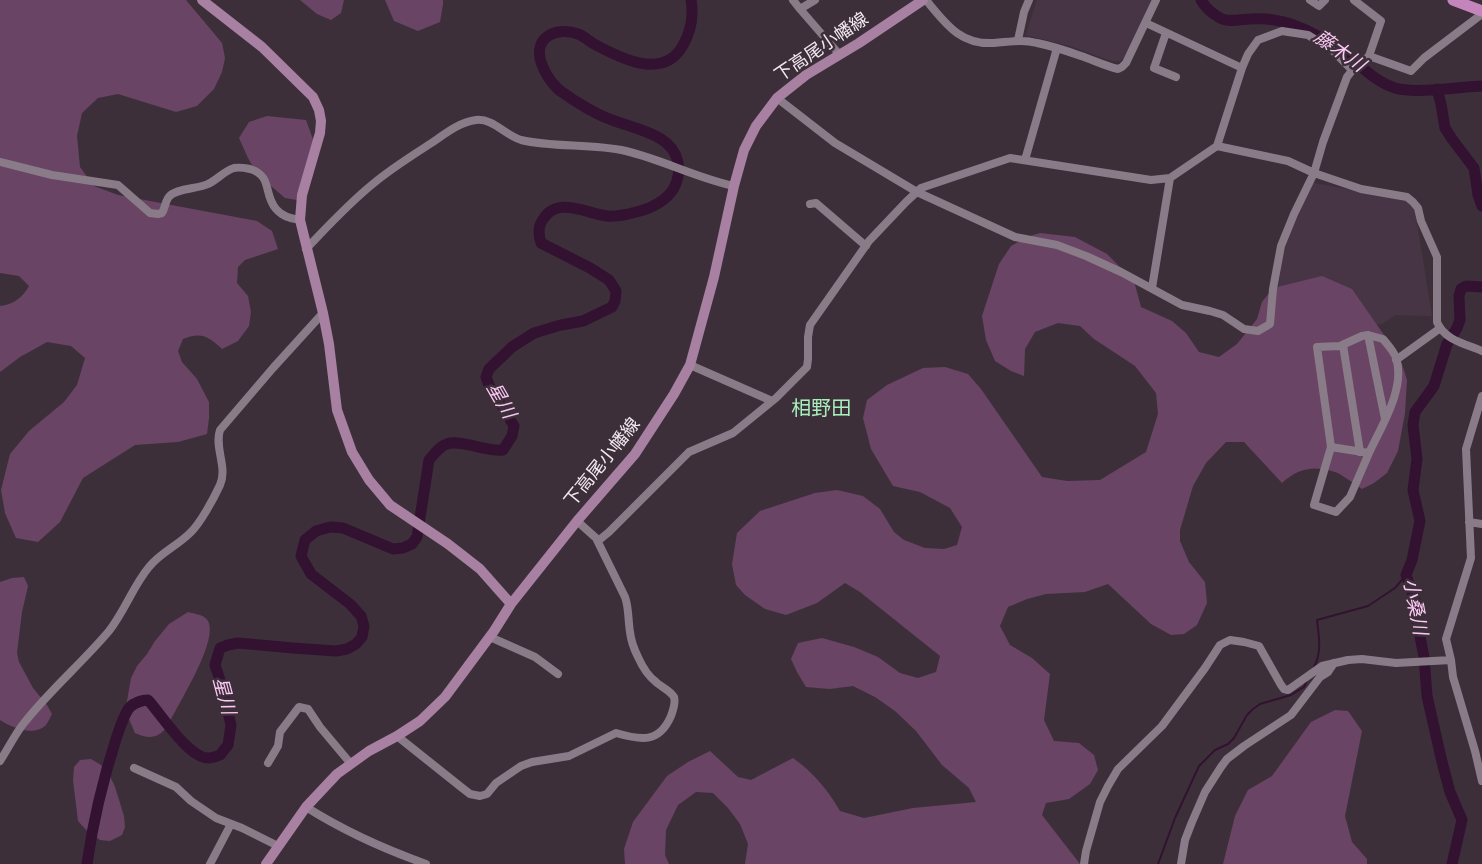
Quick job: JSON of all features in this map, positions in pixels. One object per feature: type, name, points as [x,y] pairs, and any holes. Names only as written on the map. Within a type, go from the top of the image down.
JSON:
[{"type":"main road","points":[[202,0],[262,47],[313,97],[320,110],[320,133],[302,195],[300,220],[323,313],[329,344],[337,410],[352,452],[369,480],[390,505],[448,544],[480,569],[511,604]]},
{"type":"main road","name":"下高尾小幡線","points":[[266,864],[306,807],[337,774],[369,751],[398,736],[420,721],[445,697],[490,637],[511,604],[577,521],[636,454],[690,365],[714,277],[744,150],[756,126],[777,98],[806,75],[860,43],[924,0]]},
{"type":"main road","points":[[1455,0],[1482,12]]},
{"type":"street","points":[[793,0],[839,54]]},
{"type":"street","points":[[800,9],[815,0]]},
{"type":"street","points":[[924,0],[960,36],[976,42],[993,43],[1018,40],[1034,42],[1114,68],[1120,68],[1126,64],[1156,0]]},
{"type":"street","points":[[1018,40],[1024,12],[1029,0]]},
{"type":"street","points":[[1310,0],[1320,6],[1325,0]]},
{"type":"street","points":[[777,98],[835,143],[916,192],[1015,237],[1057,245],[1086,256],[1152,288],[1182,305],[1210,311],[1223,316],[1244,329],[1258,331],[1270,324],[1273,288],[1282,246],[1294,214],[1314,173],[1347,76],[1369,56],[1381,21],[1354,0]]},
{"type":"street","points":[[1364,8],[1370,0]]},
{"type":"street","points":[[1369,56],[1411,71],[1424,58],[1482,12]]},
{"type":"street","points":[[1146,23],[1242,68]]},
{"type":"street","points":[[598,541],[689,452],[733,433],[772,401],[806,366],[810,325],[866,246],[921,188],[1010,158],[1151,180],[1170,178],[1217,146],[1242,68],[1248,54],[1258,40],[1282,31],[1308,35],[1332,50],[1353,69]]},
{"type":"street","points":[[1166,33],[1154,68],[1176,77]]},
{"type":"street","points":[[1025,160],[1057,48]]},
{"type":"street","points":[[306,249],[342,211],[374,183],[457,126],[479,119],[488,121],[518,139],[544,144],[588,146],[625,151],[734,186]]},
{"type":"street","points":[[1217,146],[1288,161],[1314,173],[1361,189],[1407,197],[1416,205],[1421,222],[1437,256],[1436,322],[1439,329],[1448,336],[1482,351]]},
{"type":"street","points":[[0,162],[52,175],[118,184],[148,211],[158,214],[162,213],[167,199],[173,194],[208,184],[226,171],[235,168],[245,168],[263,175],[273,204],[281,213],[286,217],[300,220]]},
{"type":"street","points":[[1152,288],[1170,178]]},
{"type":"street","points":[[810,204],[816,203],[866,246]]},
{"type":"street","points":[[0,762],[23,724],[115,623],[150,566],[161,555],[191,533],[224,474],[217,438],[220,430],[272,368],[323,313]]},
{"type":"street","points":[[1396,360],[1439,329]]},
{"type":"street","points":[[1368,335],[1385,420]]},
{"type":"street","points":[[1368,335],[1383,338],[1396,360],[1398,373],[1396,395],[1350,497],[1336,512],[1314,505],[1331,447],[1317,347],[1340,346],[1368,335]]},
{"type":"street","points":[[1343,344],[1360,452]]},
{"type":"street","points":[[690,365],[772,401]]},
{"type":"street","points":[[1482,396],[1466,449],[1471,558],[1446,640],[1453,676],[1482,781]]},
{"type":"street","points":[[1331,447],[1370,454]]},
{"type":"street","points":[[398,736],[461,788],[470,794],[480,796],[487,794],[496,783],[521,766],[532,762],[569,756],[616,733],[644,739],[662,730],[672,714],[674,699],[670,692],[651,678],[639,660],[632,644],[628,604],[598,541],[577,521]]},
{"type":"street","points":[[1470,522],[1482,524]]},
{"type":"street","points":[[490,637],[535,657],[558,674]]},
{"type":"street","points":[[1084,864],[1097,811],[1118,769],[1162,726],[1220,645],[1230,640],[1259,646],[1281,685],[1290,690],[1322,666],[1348,660],[1362,659],[1396,663],[1451,660]]},
{"type":"street","points":[[1181,864],[1192,822],[1206,792],[1227,759],[1291,716],[1320,676],[1328,672],[1334,663]]},
{"type":"street","points":[[268,764],[278,746],[280,732],[299,707],[308,709],[320,727],[351,764]]},
{"type":"street","points":[[134,768],[176,787],[191,801],[216,818],[242,828],[278,846]]},
{"type":"street","points":[[306,807],[360,837],[426,864]]},
{"type":"street","points":[[210,864],[231,824]]},
{"type":"shaded area","points":[[0,0],[186,0],[222,43],[225,58],[222,72],[214,89],[197,106],[176,112],[118,94],[98,98],[82,113],[77,136],[80,167],[94,186],[118,195],[257,221],[272,231],[278,249],[245,260],[238,267],[237,283],[248,296],[251,312],[249,326],[238,341],[222,349],[204,336],[189,337],[183,339],[178,351],[182,362],[197,379],[209,402],[207,434],[178,442],[135,445],[83,478],[60,522],[38,542],[16,538],[5,513],[1,490],[10,454],[29,431],[64,402],[77,385],[85,358],[71,346],[47,342],[20,357],[0,372],[0,306],[17,300],[29,286],[19,276],[0,273]]},
{"type":"shaded area","points":[[300,0],[344,0],[341,13],[331,20],[317,14]]},
{"type":"shaded area","points":[[385,0],[443,0],[440,22],[418,31],[394,21]]},
{"type":"shaded area","points":[[1037,0],[1153,0],[1130,48],[1121,61],[1112,61],[1070,46],[1026,35]]},
{"type":"shaded area","points":[[267,116],[306,120],[314,142],[297,200],[285,198],[257,174],[239,138],[249,122]]},
{"type":"shaded area","points":[[1306,179],[1314,183],[1406,200],[1412,204],[1415,211],[1432,316],[1395,315],[1382,324],[1363,326],[1276,304],[1282,260]]},
{"type":"shaded area","points":[[1040,233],[1075,237],[1107,254],[1134,281],[1141,307],[1172,321],[1186,333],[1199,352],[1219,357],[1237,344],[1257,319],[1262,302],[1273,288],[1322,276],[1352,289],[1400,358],[1407,380],[1405,413],[1398,451],[1387,473],[1362,489],[1338,473],[1313,468],[1300,471],[1282,483],[1244,442],[1226,442],[1206,463],[1193,486],[1180,530],[1180,541],[1189,562],[1205,582],[1207,603],[1197,625],[1184,634],[1171,635],[1151,624],[1108,584],[1085,592],[1046,594],[1008,607],[1000,626],[1010,645],[1032,658],[1050,674],[1044,720],[1054,741],[1079,743],[1094,755],[1098,770],[1090,784],[1069,799],[1046,803],[1042,815],[1080,864],[745,864],[748,844],[740,824],[713,793],[696,792],[678,805],[666,830],[665,855],[669,864],[625,864],[624,849],[633,822],[667,776],[688,762],[710,751],[738,777],[751,780],[793,758],[819,782],[840,811],[864,818],[913,808],[976,802],[969,788],[942,765],[916,731],[895,711],[875,697],[853,686],[830,689],[806,687],[791,659],[798,643],[822,638],[854,647],[878,657],[900,673],[918,678],[936,672],[940,656],[860,592],[845,583],[817,603],[786,615],[765,609],[745,595],[736,585],[732,564],[737,533],[760,511],[815,493],[837,490],[863,496],[880,509],[894,532],[904,540],[925,548],[944,549],[957,545],[962,527],[950,508],[920,492],[893,486],[871,449],[863,418],[867,400],[887,385],[923,368],[945,367],[968,374],[981,389],[1042,477],[1067,481],[1100,480],[1146,452],[1158,414],[1156,393],[1135,366],[1094,339],[1080,326],[1058,323],[1035,332],[1025,349],[1024,376],[1011,371],[995,361],[986,340],[982,316],[999,264],[1011,246],[1027,237]]},
{"type":"shaded area","points":[[24,577],[28,586],[22,612],[17,653],[19,662],[33,688],[52,714],[46,725],[41,729],[29,731],[11,726],[0,720],[0,582]]},
{"type":"shaded area","points":[[188,612],[206,619],[210,630],[208,643],[195,674],[167,727],[160,734],[149,737],[135,733],[126,707],[131,678],[137,666],[169,624]]},
{"type":"shaded area","points":[[1335,710],[1348,711],[1362,731],[1345,816],[1352,842],[1367,859],[1367,864],[1223,864],[1235,816],[1248,790],[1272,776],[1311,722]]},
{"type":"shaded area","points":[[91,759],[101,765],[110,776],[124,816],[125,827],[122,835],[110,841],[100,840],[88,832],[78,821],[73,780],[74,767],[80,760]]},
{"type":"waterway","name":"星川","points":[[87,864],[95,816],[107,770],[122,722],[130,707],[138,702],[148,700],[184,744],[201,756],[213,757],[220,755],[228,745],[231,725],[215,665],[220,648],[238,643],[336,651],[347,649],[356,644],[362,637],[364,626],[361,616],[350,604],[311,574],[301,556],[305,540],[316,531],[330,527],[343,528],[393,549],[403,548],[412,544],[417,537],[429,460],[435,453],[444,445],[453,443],[503,450],[512,436],[514,426],[486,377],[489,369],[512,347],[534,333],[583,321],[612,307],[616,291],[609,280],[541,243],[539,233],[541,224],[544,218],[557,208],[573,208],[607,216],[620,216],[645,210],[663,200],[674,188],[677,181],[678,161],[672,149],[661,139],[601,116],[572,99],[554,85],[542,65],[539,53],[540,46],[544,40],[555,33],[562,31],[570,32],[580,35],[604,50],[628,60],[652,64],[663,62],[674,57],[688,36],[692,18],[691,0]]},
{"type":"waterway","name":"藤木川","points":[[1201,0],[1212,12],[1223,19],[1231,21],[1271,20],[1306,30],[1335,46],[1375,78],[1395,88],[1425,90],[1482,86]]},
{"type":"waterway","name":"小桑川","points":[[1437,89],[1445,128],[1474,168],[1478,195],[1482,206]]},
{"type":"waterway","name":"小桑川","points":[[1452,864],[1462,820],[1450,792],[1442,762],[1427,696],[1424,657],[1417,621],[1416,603],[1406,575],[1412,560],[1420,521],[1413,490],[1417,459],[1413,425],[1415,412],[1434,386],[1447,344],[1460,320],[1459,296],[1461,289],[1466,286],[1482,287]]},
{"type":"waterway","points":[[1314,667],[1319,650],[1317,620],[1368,606],[1395,588],[1406,575]]},
{"type":"waterway","points":[[1158,864],[1175,818],[1199,766],[1215,750],[1228,744],[1234,738],[1247,715],[1253,709],[1260,704],[1291,695],[1304,687],[1307,680]]},
{"type":"district","name":"相野田","points":[[821,410]]}]
